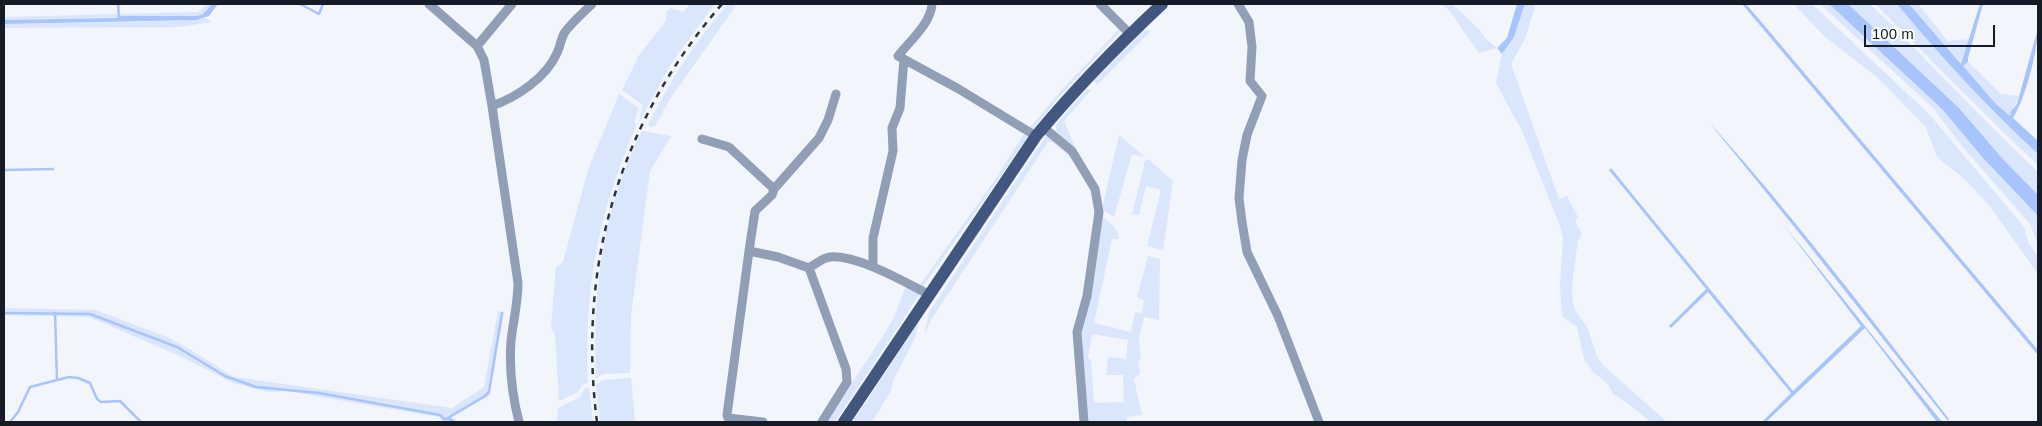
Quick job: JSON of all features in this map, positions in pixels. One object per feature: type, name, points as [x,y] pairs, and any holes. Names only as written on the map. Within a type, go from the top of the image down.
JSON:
[{"type":"main road","points":[[844,422],[928,294],[1040,131],[1130,34],[1162,4]]},
{"type":"street","points":[[429,4],[477,46],[484,60],[518,283],[518,298],[510,361],[514,402],[519,422]]},
{"type":"street","points":[[477,46],[512,4]]},
{"type":"street","points":[[492,106],[505,101],[521,91],[547,69],[557,54],[564,32],[592,4]]},
{"type":"street","points":[[932,4],[931,12],[924,24],[898,56],[1040,131],[1072,151],[1096,189],[1099,212],[1087,296],[1077,332],[1084,422]]},
{"type":"street","points":[[1100,4],[1130,34]]},
{"type":"street","points":[[1238,4],[1249,22],[1252,47],[1250,81],[1262,96],[1247,135],[1242,160],[1239,198],[1247,252],[1278,316],[1318,422]]},
{"type":"street","points":[[872,266],[873,238],[893,151],[892,128],[900,108],[904,59]]},
{"type":"street","points":[[763,422],[728,418],[727,415],[756,211],[772,195],[774,189],[819,138],[828,120],[836,94]]},
{"type":"street","points":[[702,140],[730,147],[774,189]]},
{"type":"street","points":[[749,251],[778,257],[809,268],[828,258],[844,259],[872,266],[928,294]]},
{"type":"street","points":[[809,268],[846,369],[847,382],[822,422]]},
{"type":"shaded area","points":[[207,4],[212,4],[203,14],[197,16],[4,20],[4,17],[199,12]]},
{"type":"shaded area","points":[[690,4],[715,4],[672,62],[639,122],[643,105],[622,90],[639,55],[666,21],[666,12],[671,8],[683,12]]},
{"type":"shaded area","points":[[728,4],[737,4],[670,99],[655,126],[651,127],[648,125],[656,108],[675,77],[694,47]]},
{"type":"shaded area","points":[[1441,4],[1452,4],[1497,48],[1479,53],[1449,10]]},
{"type":"shaded area","points":[[1525,4],[1536,4],[1525,39],[1511,64],[1559,199],[1567,196],[1578,217],[1575,221],[1582,234],[1578,240],[1573,277],[1572,295],[1574,308],[1588,329],[1597,357],[1606,368],[1667,422],[1651,422],[1613,394],[1608,384],[1593,372],[1584,359],[1577,327],[1562,316],[1560,288],[1563,239],[1560,226],[1522,131],[1496,83],[1502,54],[1514,37]]},
{"type":"shaded area","points":[[1794,4],[1812,4],[1929,114],[2024,227],[2029,244],[2038,256],[2038,274],[1989,205],[1962,177],[1938,158],[1925,126],[1878,78],[1823,35]]},
{"type":"shaded area","points":[[1820,4],[1829,4],[1943,110],[1983,158],[2038,216],[2038,245],[2030,224],[1961,145],[1933,108]]},
{"type":"shaded area","points":[[1848,4],[1870,4],[2038,172],[2038,195],[2002,158],[1959,108]]},
{"type":"shaded area","points":[[1875,4],[1897,4],[1965,81],[2038,154],[2038,165],[2001,130]]},
{"type":"shaded area","points":[[1909,4],[1918,4],[1948,41],[1970,39],[1961,64]]},
{"type":"shaded area","points":[[206,18],[212,22],[179,27],[4,28],[4,24],[177,21]]},
{"type":"shaded area","points":[[1120,28],[1122,30],[1059,97],[1032,130],[1029,129],[1057,95]]},
{"type":"shaded area","points":[[1142,30],[1151,31],[1097,85],[1094,80]]},
{"type":"shaded area","points":[[1968,62],[2001,94],[2019,96],[2010,116],[1996,104],[1963,66]]},
{"type":"shaded area","points":[[1087,89],[1091,90],[1064,121],[1089,173],[1056,130],[1056,125]]},
{"type":"shaded area","points":[[619,94],[639,108],[634,122],[636,126],[612,190],[596,252],[588,314],[588,383],[582,385],[578,392],[559,401],[555,335],[551,327],[556,267],[563,262],[588,170]]},
{"type":"shaded area","points":[[642,131],[671,136],[650,171],[631,315],[630,373],[602,374],[596,379],[597,299],[604,246],[616,194]]},
{"type":"shaded area","points":[[1024,134],[1028,137],[922,288],[919,286],[992,184]]},
{"type":"shaded area","points":[[1119,135],[1145,157],[1132,154],[1114,217],[1102,209]]},
{"type":"shaded area","points":[[1046,136],[1067,150],[1092,190],[1069,156],[1053,142],[1048,142],[931,320],[924,335],[929,312]]},
{"type":"shaded area","points":[[1148,159],[1173,181],[1163,250],[1147,246],[1161,190],[1146,186],[1139,215],[1132,215],[1145,161]]},
{"type":"shaded area","points":[[1101,216],[1115,228],[1118,239],[1112,239],[1094,323],[1131,332],[1135,312],[1142,313],[1144,300],[1137,298],[1148,256],[1160,259],[1159,320],[1144,317],[1139,338],[1141,360],[1138,361],[1140,373],[1134,379],[1142,415],[1127,417],[1126,422],[1087,422],[1080,328]],"holes":[[[1092,334],[1128,340],[1126,359],[1108,357],[1106,375],[1123,375],[1124,402],[1094,403],[1091,360],[1088,358]]]},
{"type":"shaded area","points":[[906,286],[921,292],[835,422],[826,422],[885,333],[894,317]]},
{"type":"shaded area","points":[[4,308],[96,310],[167,337],[234,377],[452,408],[484,387],[498,311],[504,312],[489,396],[452,417],[458,422],[444,422],[439,417],[286,391],[268,392],[233,383],[182,357],[89,317],[4,315]]},
{"type":"shaded area","points":[[919,321],[916,336],[892,383],[892,389],[872,422],[853,422]]},
{"type":"shaded area","points":[[631,378],[635,422],[600,422],[596,385],[603,380]]},
{"type":"shaded area","points":[[589,387],[593,422],[557,422],[558,408],[580,397],[584,389]]},
{"type":"water","points":[[212,4],[218,4],[209,16],[196,20],[4,24],[4,20],[117,18],[118,16],[197,16],[203,14]]},
{"type":"water","points":[[1517,4],[1525,4],[1514,37],[1502,54],[1497,48],[1507,38]]},
{"type":"water","points":[[1742,4],[1746,4],[1764,25],[2038,350],[2037,354]]},
{"type":"water","points":[[1829,4],[1848,4],[1959,108],[2002,158],[2038,195],[2038,216],[1983,158],[1943,110]]},
{"type":"water","points":[[1897,4],[1909,4],[1961,64],[1980,4],[1983,4],[1968,62],[1963,66],[1996,104],[2010,116],[2011,111],[2017,104],[2038,28],[2036,49],[2030,74],[2018,110],[2013,118],[2038,141],[2038,154],[1965,81]]},
{"type":"water","points":[[1708,121],[1832,268],[1949,419],[1948,421],[1800,234]]},
{"type":"water","points":[[1611,168],[1793,391],[1861,326],[1780,220],[1942,422],[1937,422],[1865,328],[1766,422],[1762,422],[1791,393],[1708,292],[1671,328],[1669,326],[1706,289],[1609,170]]},
{"type":"waterway","points":[[118,4],[119,17]]},
{"type":"waterway","points":[[300,4],[319,14],[323,4]]},
{"type":"waterway","points":[[4,170],[53,169]]},
{"type":"waterway","points":[[4,313],[90,314],[177,347],[225,376],[256,387],[319,393],[440,415],[444,419],[450,419],[454,422]]},
{"type":"waterway","points":[[55,313],[57,380]]},
{"type":"waterway","points":[[446,419],[489,392],[502,313]]},
{"type":"waterway","points":[[10,422],[18,412],[30,387],[69,377],[78,378],[90,383],[97,399],[101,402],[120,401],[141,422]]},
{"type":"railway","points":[[597,422],[592,364],[594,308],[601,253],[613,199],[632,147],[656,98],[686,50],[722,4]]}]
